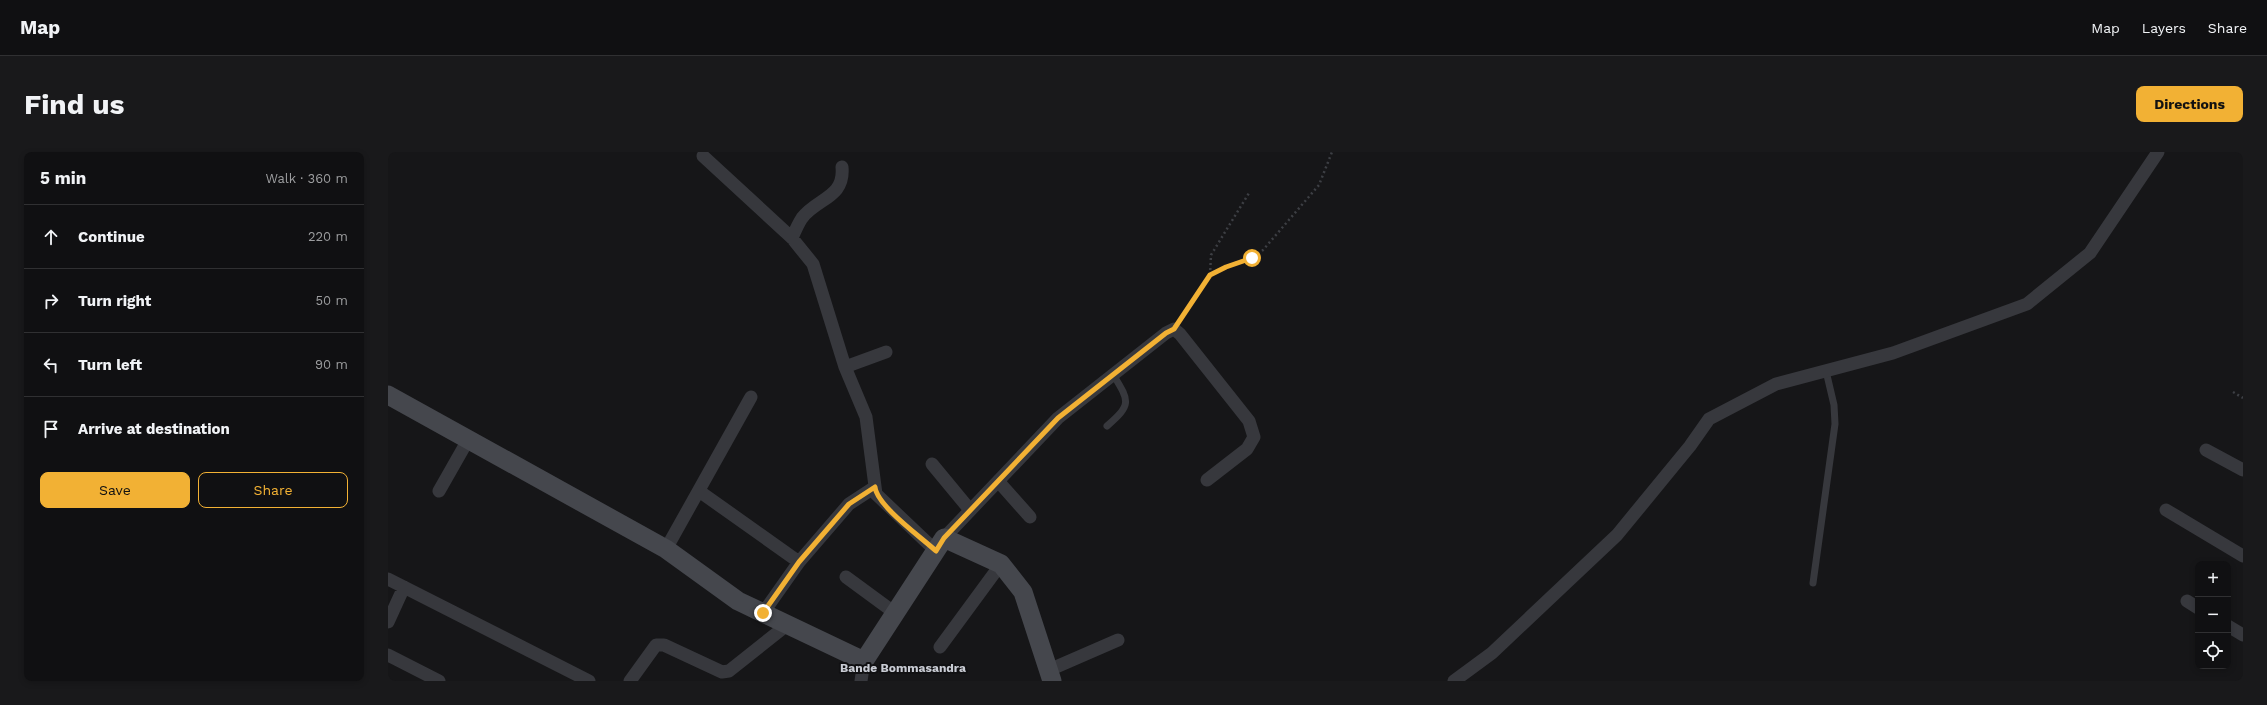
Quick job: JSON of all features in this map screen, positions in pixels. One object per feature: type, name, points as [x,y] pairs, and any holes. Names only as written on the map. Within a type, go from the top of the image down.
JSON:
[{"type":"street","points":[[1454,681],[1492,653],[1617,535],[1690,446],[1709,419],[1776,384],[1893,353],[2027,304],[2090,254],[2158,152]]},
{"type":"street","points":[[702,156],[792,238],[813,264],[846,368],[866,417],[876,494],[889,509],[940,544],[1001,564],[1023,592],[1051,676],[1118,640]]},
{"type":"street","points":[[792,238],[802,217],[839,187],[843,179],[842,167]]},
{"type":"street","points":[[861,681],[864,661],[940,544],[970,510],[1058,418],[1114,376],[1166,333],[1174,329],[1180,334],[1250,421],[1254,437],[1247,448],[1207,480]]},
{"type":"street","points":[[846,368],[886,352]]},
{"type":"street","points":[[388,395],[666,550],[738,601],[864,661]]},
{"type":"street","points":[[666,550],[751,397]]},
{"type":"street","points":[[439,491],[468,440]]},
{"type":"street","points":[[2206,450],[2243,470]]},
{"type":"street","points":[[932,464],[970,510]]},
{"type":"street","points":[[998,481],[1030,517]]},
{"type":"street","points":[[763,613],[799,562],[849,504],[875,487]]},
{"type":"street","points":[[699,491],[799,562]]},
{"type":"street","points":[[2166,510],[2243,556]]},
{"type":"street","points":[[940,647],[1001,564]]},
{"type":"street","points":[[846,577],[895,613]]},
{"type":"street","points":[[388,579],[589,681]]},
{"type":"street","points":[[388,622],[404,587]]},
{"type":"street","points":[[630,681],[656,645],[664,645],[722,672],[728,671],[787,624]]},
{"type":"street","points":[[2231,628],[2243,635]]},
{"type":"street","points":[[388,655],[439,681]]},
{"type":"lane","points":[[1813,583],[1835,424],[1834,405],[1826,371]]},
{"type":"lane","points":[[1107,426],[1124,411],[1127,404],[1125,394],[1114,376]]},
{"type":"path","points":[[1174,329],[1210,275],[1226,267],[1252,258],[1263,250],[1319,185],[1332,152]]},
{"type":"path","points":[[1210,275],[1211,256],[1249,193]]},
{"type":"path","points":[[2233,392],[2243,398]]},
{"type":"district","name":"Bande Bommasandra","points":[[903,668]]},
{"type":"route","points":[[763,613],[799,562],[849,504],[875,487],[876,494],[889,509],[936,551],[944,538],[1058,418],[1114,376],[1166,333],[1174,329],[1210,275],[1226,267],[1252,258]]}]
